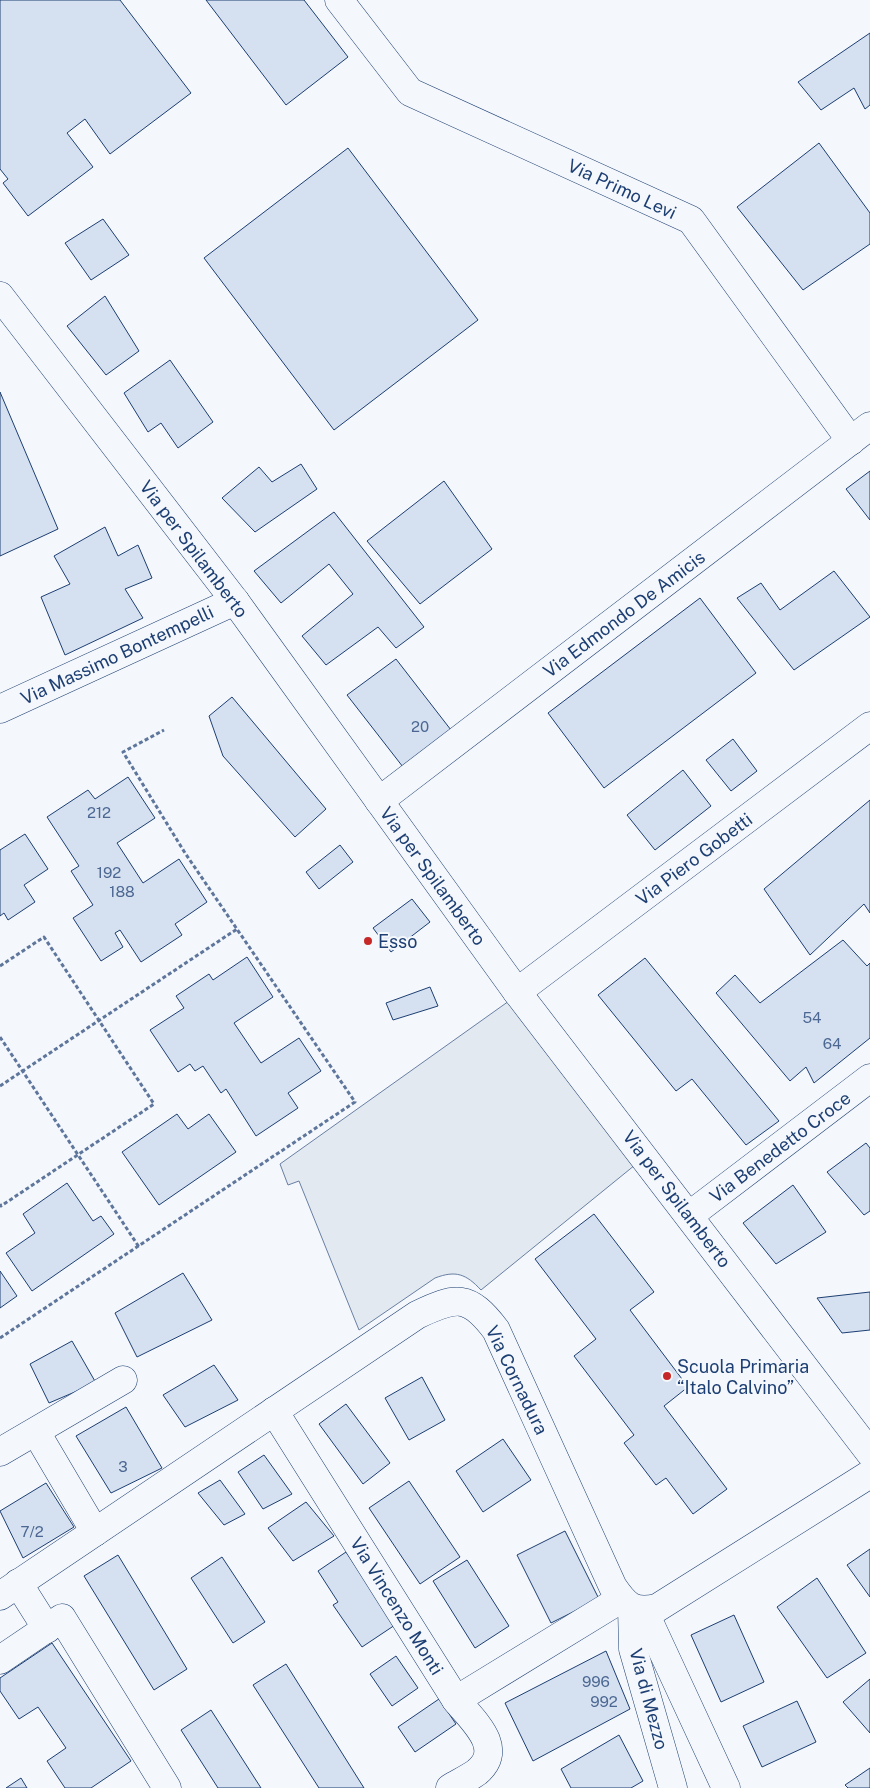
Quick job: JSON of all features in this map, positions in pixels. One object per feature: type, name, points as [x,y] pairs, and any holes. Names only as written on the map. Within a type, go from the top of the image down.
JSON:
[{"type":"street","name":"Via Primo Levi","points":[[340,0],[410,92],[691,220],[861,434]]},
{"type":"street","name":"Via per Spilamberto","points":[[0,296],[234,601],[517,992],[690,1215],[870,1453]]},
{"type":"street","name":"Via Edmondo De Amicis","points":[[379,801],[861,434]]},
{"type":"street","name":"Via Massimo Bontempelli","points":[[0,709],[234,601]]},
{"type":"street","name":"Via Piero Gobetti","points":[[517,992],[870,726]]},
{"type":"street","name":"Via Benedetto Croce","points":[[690,1215],[870,1078]]},
{"type":"street","name":"Via Cornadura","points":[[9,1589],[417,1315],[448,1302],[460,1300],[486,1316],[496,1330],[609,1578],[632,1606],[726,1788]]},
{"type":"street","points":[[0,1452],[123,1380]]},
{"type":"street","name":"Via Vincenzo Monti","points":[[274,1411],[456,1700],[489,1742],[490,1752],[478,1772],[450,1788]]},
{"type":"street","points":[[36,1432],[96,1532]]},
{"type":"street","points":[[456,1700],[632,1606],[657,1608],[870,1474]]},
{"type":"street","points":[[9,1589],[47,1629]]},
{"type":"street","name":"Via di Mezzo","points":[[632,1606],[633,1649],[673,1788]]},
{"type":"street","points":[[0,1660],[62,1618],[167,1788]]},
{"type":"path","points":[[0,1338],[354,1102],[185,853],[123,752],[164,730]]},
{"type":"path","points":[[0,1086],[237,929]]},
{"type":"path","points":[[0,966],[44,937],[154,1104],[1,1206],[0,1204]]},
{"type":"path","points":[[0,1037],[139,1247]]},
{"type":"shaded area","points":[[509,1001],[635,1165],[481,1290],[470,1280],[460,1275],[449,1274],[435,1278],[359,1330],[299,1181],[288,1185],[280,1164]]},
{"type":"building","points":[[0,0],[120,0],[191,93],[110,154],[85,119],[67,133],[93,167],[28,216],[3,183],[8,179],[0,169]]},
{"type":"building","points":[[206,0],[304,0],[348,57],[286,105]]},
{"type":"building","points":[[870,33],[870,105],[865,109],[854,88],[821,110],[798,82]]},
{"type":"building","points":[[819,143],[870,213],[870,244],[803,290],[737,207]]},
{"type":"building","points":[[348,148],[478,320],[334,430],[204,258]]},
{"type":"building","points":[[103,219],[129,255],[91,280],[65,243]]},
{"type":"building","points":[[105,296],[139,351],[106,375],[67,326]]},
{"type":"building","points":[[170,360],[213,422],[178,448],[161,423],[148,432],[124,393]]},
{"type":"building","points":[[0,392],[58,529],[0,556]]},
{"type":"building","points":[[301,464],[317,489],[255,532],[222,498],[259,467],[272,482]]},
{"type":"building","points":[[870,471],[870,520],[846,489]]},
{"type":"building","points":[[444,481],[492,549],[420,604],[367,541]]},
{"type":"building","points":[[334,512],[424,627],[396,648],[378,627],[326,665],[302,636],[353,594],[329,564],[281,603],[254,571]]},
{"type":"building","points":[[105,527],[118,556],[138,545],[152,578],[125,589],[143,618],[65,655],[41,597],[70,584],[54,556]]},
{"type":"building","points":[[834,571],[870,617],[794,670],[737,598],[761,583],[780,610]]},
{"type":"building","points":[[700,598],[756,673],[604,788],[548,713]]},
{"type":"building","points":[[396,659],[451,730],[403,767],[347,695]]},
{"type":"building","points":[[232,697],[326,809],[295,837],[223,756],[209,716]]},
{"type":"building","points":[[733,739],[757,771],[731,791],[706,760]]},
{"type":"building","points":[[683,770],[711,806],[655,850],[627,815]]},
{"type":"building","points":[[128,777],[155,818],[117,843],[143,883],[179,859],[207,902],[175,924],[182,935],[141,962],[120,930],[115,933],[123,947],[101,961],[73,918],[93,905],[71,871],[79,866],[47,817],[88,790],[95,799]]},
{"type":"building","points":[[870,800],[870,913],[864,904],[810,955],[764,889]]},
{"type":"building","points":[[25,834],[48,869],[24,885],[35,902],[8,920],[4,913],[0,916],[0,850]]},
{"type":"building","points":[[340,845],[353,862],[319,889],[306,872]]},
{"type":"building","points":[[412,899],[430,922],[391,952],[373,928]]},
{"type":"building","points":[[843,940],[867,966],[870,963],[870,1038],[814,1083],[806,1067],[790,1081],[716,993],[735,975],[760,1003]]},
{"type":"building","points":[[247,957],[273,997],[234,1023],[261,1063],[299,1038],[321,1071],[288,1093],[298,1108],[256,1136],[226,1089],[221,1093],[203,1066],[195,1071],[190,1064],[178,1072],[150,1030],[184,1008],[176,996],[209,974],[213,980]]},
{"type":"building","points":[[645,958],[779,1121],[746,1145],[692,1079],[676,1091],[598,995]]},
{"type":"building","points":[[430,987],[438,1006],[393,1020],[386,1003]]},
{"type":"building","points":[[177,1114],[188,1129],[209,1114],[236,1152],[159,1205],[122,1152]]},
{"type":"building","points":[[866,1143],[870,1148],[870,1211],[864,1215],[827,1172]]},
{"type":"building","points":[[67,1183],[93,1221],[101,1216],[114,1234],[32,1291],[6,1253],[35,1233],[23,1214]]},
{"type":"building","points":[[793,1185],[826,1232],[776,1264],[743,1223]]},
{"type":"building","points":[[594,1214],[654,1292],[630,1310],[688,1387],[664,1406],[727,1489],[693,1514],[666,1478],[656,1485],[624,1443],[634,1435],[574,1356],[596,1339],[535,1259]]},
{"type":"building","points":[[0,1271],[17,1296],[0,1308]]},
{"type":"building","points":[[183,1273],[212,1320],[137,1357],[115,1313]]},
{"type":"building","points":[[870,1292],[870,1330],[842,1333],[817,1298]]},
{"type":"building","points":[[72,1341],[96,1383],[49,1403],[30,1364]]},
{"type":"building","points":[[214,1365],[238,1400],[185,1427],[163,1395]]},
{"type":"building","points":[[422,1377],[445,1420],[409,1440],[385,1398]]},
{"type":"building","points":[[346,1404],[390,1463],[363,1484],[319,1424]]},
{"type":"building","points":[[126,1407],[162,1468],[111,1493],[76,1436]]},
{"type":"building","points":[[503,1439],[531,1480],[483,1512],[456,1471]]},
{"type":"building","points":[[264,1455],[292,1494],[263,1509],[238,1472]]},
{"type":"building","points":[[220,1480],[245,1514],[224,1525],[198,1493]]},
{"type":"building","points":[[409,1481],[460,1557],[420,1584],[369,1508]]},
{"type":"building","points":[[46,1483],[74,1527],[23,1558],[0,1511]]},
{"type":"building","points":[[306,1502],[334,1536],[293,1561],[268,1528]]},
{"type":"building","points":[[565,1531],[599,1599],[551,1623],[517,1555]]},
{"type":"building","points":[[870,1549],[870,1597],[847,1565]]},
{"type":"building","points":[[346,1552],[395,1625],[362,1647],[333,1605],[338,1602],[318,1571]]},
{"type":"building","points":[[118,1555],[187,1669],[154,1690],[84,1576]]},
{"type":"building","points":[[222,1557],[265,1622],[233,1643],[191,1578]]},
{"type":"building","points":[[467,1560],[509,1626],[475,1648],[433,1581]]},
{"type":"building","points":[[817,1578],[866,1653],[827,1678],[777,1607]]},
{"type":"building","points":[[734,1615],[764,1682],[721,1702],[691,1635]]},
{"type":"building","points":[[52,1643],[131,1761],[91,1788],[65,1788],[47,1761],[66,1748],[38,1707],[19,1719],[0,1691],[0,1678]]},
{"type":"building","points":[[606,1651],[630,1709],[533,1761],[505,1703]]},
{"type":"building","points":[[396,1656],[418,1688],[392,1706],[370,1674]]},
{"type":"building","points":[[286,1664],[364,1788],[319,1788],[253,1685]]},
{"type":"building","points":[[870,1679],[870,1733],[843,1702]]},
{"type":"building","points":[[439,1699],[456,1724],[415,1752],[398,1727]]},
{"type":"building","points":[[797,1701],[816,1742],[762,1767],[743,1726]]},
{"type":"building","points":[[211,1710],[261,1788],[218,1788],[181,1730]]},
{"type":"building","points":[[619,1735],[643,1781],[631,1788],[571,1788],[561,1769]]},
{"type":"building","points":[[870,1768],[870,1788],[848,1788],[845,1785]]},
{"type":"building","points":[[21,1778],[27,1788],[6,1788]]},
{"type":"place","name":"Esso","points":[[368,941]]},
{"type":"place","name":"Scuola Primaria “Italo Calvino”","points":[[667,1376]]}]
